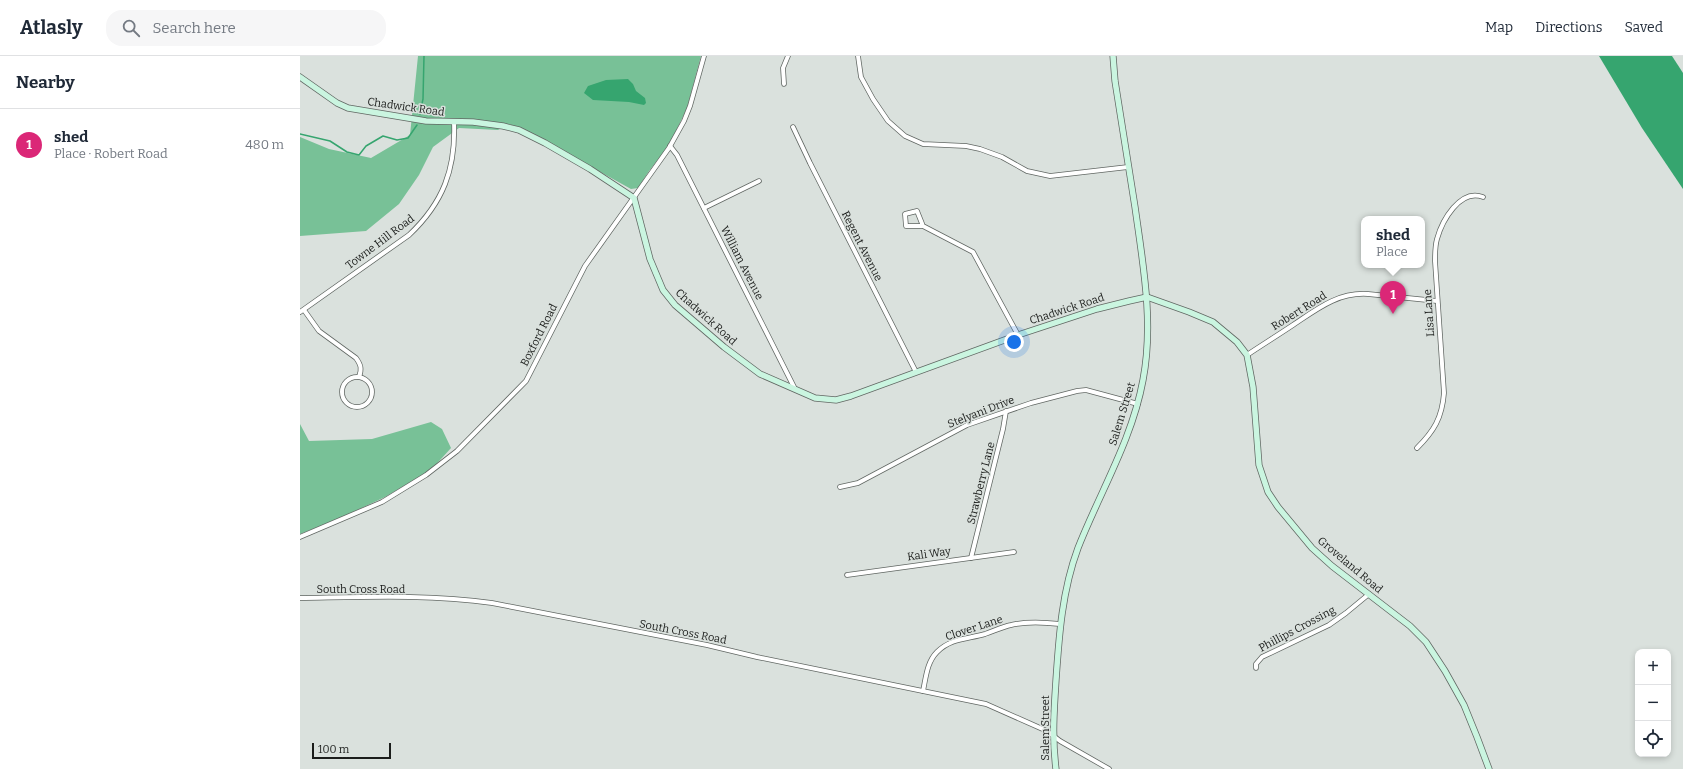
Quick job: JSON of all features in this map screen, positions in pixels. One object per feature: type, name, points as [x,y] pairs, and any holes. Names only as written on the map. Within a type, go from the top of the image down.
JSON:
[{"type":"main road","name":"Salem Street","points":[[1056,769],[1053,735],[1060,624],[1078,550],[1092,514],[1122,450],[1138,404],[1144,378],[1148,334],[1147,297],[1113,56]]},
{"type":"main road","name":"Chadwick Road","points":[[300,77],[337,103],[348,108],[426,121],[473,122],[503,126],[528,134],[590,169],[634,198],[650,259],[664,290],[671,300],[748,366],[764,376],[815,398],[836,400],[851,396],[1018,335],[1103,307],[1147,297]]},
{"type":"main road","name":"Groveland Road","points":[[1147,297],[1213,322],[1237,342],[1247,355],[1253,387],[1259,465],[1268,492],[1278,507],[1312,548],[1332,566],[1410,626],[1426,642],[1445,671],[1464,705],[1488,769]]},
{"type":"street","name":"Boxford Road","points":[[300,537],[382,502],[445,462],[526,381],[585,266],[670,146],[690,106],[704,56]]},
{"type":"street","points":[[784,84],[783,68],[788,56]]},
{"type":"street","points":[[858,56],[861,77],[880,110],[896,129],[914,141],[932,146],[966,146],[980,149],[1002,157],[1027,171],[1050,176],[1128,167]]},
{"type":"street","name":"Towne Hill Road","points":[[302,311],[409,235],[422,222],[441,194],[450,172],[454,154],[454,122]]},
{"type":"street","name":"Regent Avenue","points":[[793,127],[916,372]]},
{"type":"street","name":"William Avenue","points":[[670,146],[677,155],[795,390]]},
{"type":"street","points":[[704,208],[759,181]]},
{"type":"street","name":"Lisa Lane","points":[[1417,448],[1436,424],[1444,394],[1437,301],[1436,241],[1442,224],[1451,211],[1464,199],[1473,195],[1483,196]]},
{"type":"street","points":[[923,226],[917,211],[905,214],[906,226],[923,226],[973,252],[1018,335]]},
{"type":"street","name":"Robert Road","points":[[1247,355],[1322,306],[1344,296],[1359,293],[1437,301]]},
{"type":"street","points":[[302,311],[319,331],[356,358],[360,363],[361,370],[359,377]]},
{"type":"street","points":[[359,377],[369,383],[372,395],[365,404],[354,407],[344,400],[342,389],[348,379],[359,377]]},
{"type":"street","name":"Stelyani Drive","points":[[840,487],[858,483],[956,430],[1006,411],[1059,396],[1086,390],[1138,404]]},
{"type":"street","name":"Strawberry Lane","points":[[971,558],[1003,429],[1006,411]]},
{"type":"street","name":"Kali Way","points":[[847,575],[1014,552]]},
{"type":"street","name":"Phillips Crossing","points":[[1256,668],[1258,660],[1262,656],[1329,625],[1346,614],[1369,594]]},
{"type":"street","name":"South Cross Road","points":[[300,598],[379,596],[468,600],[707,645],[757,657],[986,704],[1047,731],[1109,769]]},
{"type":"street","name":"Clover Lane","points":[[923,691],[931,660],[940,649],[952,642],[985,634],[1012,625],[1039,622],[1060,624]]},
{"type":"shaded area","points":[[418,56],[701,56],[687,108],[677,129],[667,148],[638,188],[631,189],[548,143],[509,124],[498,130],[459,128],[433,147],[419,175],[399,204],[366,231],[300,236],[300,137],[329,149],[371,158],[410,135]]},
{"type":"shaded area","points":[[1599,56],[1672,56],[1683,73],[1683,189],[1642,128]]},
{"type":"shaded area","points":[[628,79],[633,84],[636,91],[645,98],[646,103],[644,105],[629,102],[593,100],[584,93],[588,86],[606,80]]},
{"type":"shaded area","points":[[431,422],[442,429],[451,448],[431,470],[385,497],[336,520],[300,534],[300,424],[309,441],[372,439]]},
{"type":"waterway","points":[[420,114],[423,99],[424,56]]},
{"type":"waterway","points":[[300,134],[330,141],[347,152],[359,155],[366,146],[383,136],[397,140],[408,138],[417,125]]},
{"type":"place","name":"shed","points":[[1393,314]]}]
